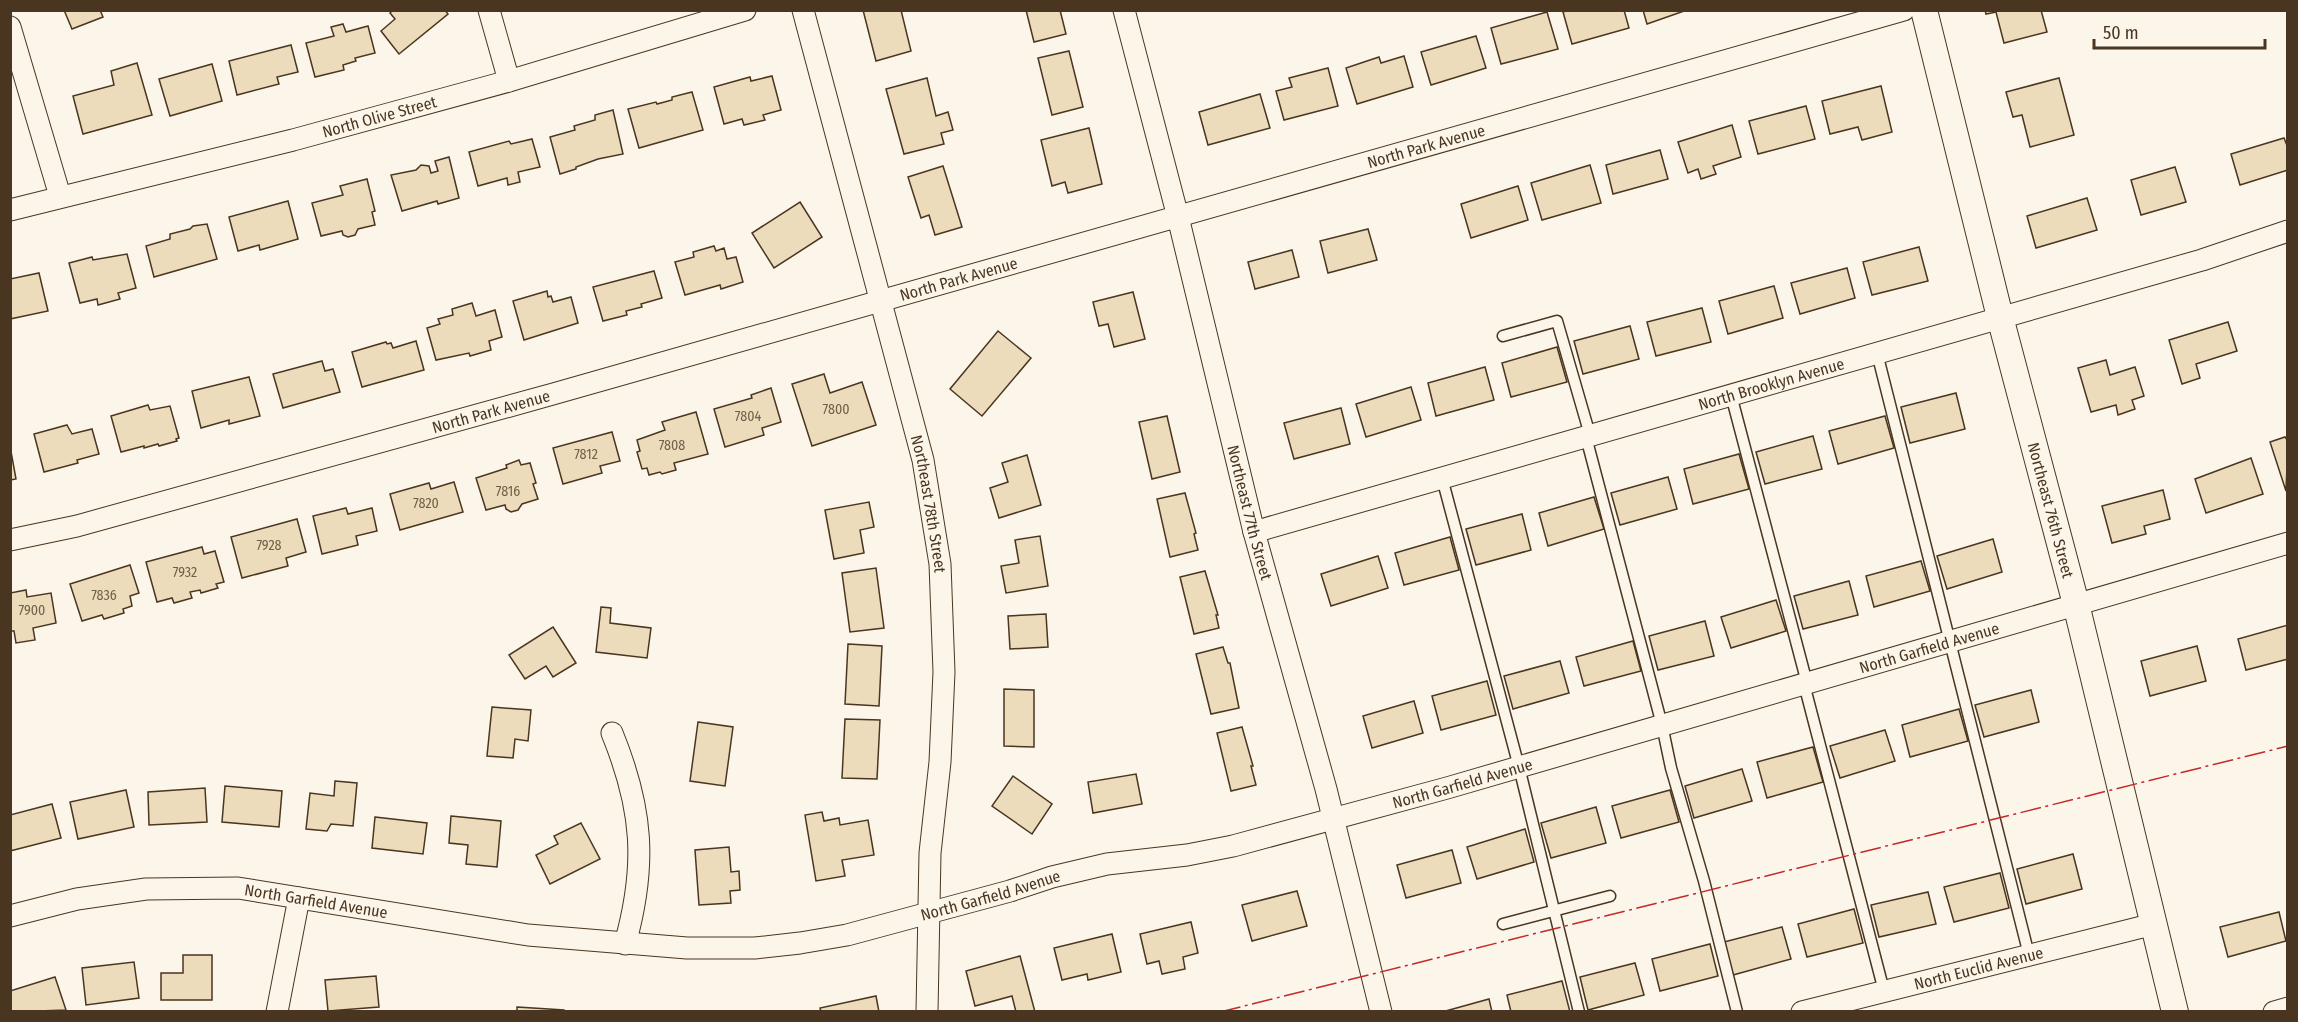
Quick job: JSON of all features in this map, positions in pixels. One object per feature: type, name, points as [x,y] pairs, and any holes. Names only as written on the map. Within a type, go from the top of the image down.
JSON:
[{"type":"street","points":[[489,10],[509,81]]},
{"type":"street","name":"North Olive Street","points":[[10,210],[293,140],[509,81],[745,10]]},
{"type":"street","name":"Northeast 78th Street","points":[[803,10],[923,460],[940,564],[944,672],[940,762],[930,853],[927,1011]]},
{"type":"street","name":"Northeast 77th Street","points":[[1124,10],[1178,217],[1254,532],[1333,819],[1381,1011]]},
{"type":"street","name":"North Park Avenue","points":[[10,540],[77,526],[553,394],[1904,10]]},
{"type":"street","name":"Northeast 76th Street","points":[[1924,10],[2000,317],[2076,604],[2175,1011]]},
{"type":"street","points":[[10,27],[60,196]]},
{"type":"street","name":"North Brooklyn Avenue","points":[[1254,532],[2202,260],[2288,231]]},
{"type":"street","name":"North Garfield Avenue","points":[[10,916],[77,899],[146,889],[238,888],[528,935],[687,948],[755,948],[800,943],[847,935],[1010,891],[1052,877],[1107,864],[1187,855],[1233,846],[1519,767],[2288,543]]},
{"type":"street","points":[[612,734],[624,762],[635,807],[639,840],[639,875],[636,898],[625,944]]},
{"type":"street","points":[[277,1011],[299,897]]},
{"type":"street","name":"North Euclid Avenue","points":[[1802,1011],[2154,924]]},
{"type":"street","points":[[2274,1011],[2288,1008]]},
{"type":"lane","points":[[1503,336],[1557,321],[1662,725],[1671,768],[1704,881],[1737,1011]]},
{"type":"lane","points":[[1877,352],[2029,955]]},
{"type":"lane","points":[[1731,395],[1884,991]]},
{"type":"lane","points":[[1442,478],[1519,767],[1579,1011]]},
{"type":"lane","points":[[1503,924],[1610,896]]},
{"type":"building","points":[[64,10],[100,10],[103,17],[72,29]]},
{"type":"building","points":[[393,10],[445,10],[448,14],[399,54],[381,31],[395,19],[390,13]]},
{"type":"building","points":[[863,10],[901,10],[911,51],[876,61]]},
{"type":"building","points":[[1026,10],[1060,10],[1066,34],[1034,42]]},
{"type":"building","points":[[1624,10],[1629,28],[1572,44],[1563,12]]},
{"type":"building","points":[[1643,10],[1687,10],[1647,24]]},
{"type":"building","points":[[1985,10],[2041,10],[2047,32],[2004,43],[1996,12],[1986,14]]},
{"type":"building","points":[[1547,12],[1558,49],[1501,64],[1491,28]]},
{"type":"building","points":[[343,24],[346,32],[368,26],[375,53],[355,58],[356,61],[343,65],[344,70],[315,77],[306,43],[334,36],[331,27]]},
{"type":"building","points":[[1476,36],[1486,68],[1431,85],[1421,52]]},
{"type":"building","points":[[291,45],[298,72],[277,77],[279,84],[237,95],[229,61]]},
{"type":"building","points":[[1069,51],[1083,107],[1052,115],[1038,58]]},
{"type":"building","points":[[1404,56],[1413,87],[1357,104],[1346,68],[1379,57],[1381,63]]},
{"type":"building","points":[[137,63],[152,115],[83,134],[73,96],[114,85],[111,71]]},
{"type":"building","points":[[212,64],[222,101],[170,116],[159,79]]},
{"type":"building","points":[[1328,68],[1338,106],[1284,120],[1276,91],[1292,87],[1289,78]]},
{"type":"building","points":[[772,76],[781,110],[763,115],[765,120],[744,125],[742,119],[724,124],[714,87],[750,77],[751,81]]},
{"type":"building","points":[[927,78],[936,116],[948,112],[953,130],[941,133],[944,144],[904,154],[886,89]]},
{"type":"building","points":[[2059,78],[2074,135],[2030,147],[2022,115],[2013,117],[2006,92]]},
{"type":"building","points":[[1881,86],[1892,132],[1862,140],[1858,127],[1830,134],[1822,101]]},
{"type":"building","points":[[692,92],[703,130],[639,148],[628,109],[656,102],[657,104]]},
{"type":"building","points":[[1260,94],[1270,128],[1208,145],[1199,112]]},
{"type":"building","points":[[1806,106],[1815,139],[1758,154],[1749,121]]},
{"type":"building","points":[[613,110],[623,154],[598,159],[560,174],[550,137],[575,130],[574,126],[595,120],[595,115]]},
{"type":"building","points":[[1732,125],[1741,157],[1713,166],[1716,174],[1701,179],[1698,169],[1688,173],[1678,142]]},
{"type":"building","points":[[1089,128],[1102,184],[1068,193],[1065,182],[1052,186],[1041,140]]},
{"type":"building","points":[[2284,138],[2288,148],[2288,170],[2240,185],[2231,154]]},
{"type":"building","points":[[532,139],[540,167],[518,172],[520,182],[508,185],[507,178],[478,186],[469,152],[509,141],[511,144]]},
{"type":"building","points":[[1660,150],[1668,179],[1613,194],[1606,165]]},
{"type":"building","points":[[449,157],[459,198],[438,204],[437,201],[402,211],[391,175],[416,170],[421,165],[429,166],[431,173],[438,171],[435,161]]},
{"type":"building","points":[[1590,165],[1601,203],[1542,220],[1531,183]]},
{"type":"building","points":[[943,166],[962,227],[935,235],[929,215],[921,218],[908,177]]},
{"type":"building","points":[[2175,167],[2186,202],[2141,215],[2131,180]]},
{"type":"building","points":[[367,179],[375,211],[372,212],[375,225],[358,229],[355,235],[348,237],[343,235],[342,231],[321,236],[312,203],[343,195],[340,186]]},
{"type":"building","points":[[1518,186],[1528,220],[1471,238],[1461,204]]},
{"type":"building","points":[[2087,198],[2097,230],[2036,248],[2027,216]]},
{"type":"building","points":[[288,201],[298,239],[260,250],[259,245],[238,251],[229,217]]},
{"type":"building","points":[[800,202],[822,237],[774,268],[752,233]]},
{"type":"building","points":[[207,224],[217,259],[154,277],[146,246],[170,239],[170,234]]},
{"type":"building","points":[[1368,229],[1377,260],[1328,273],[1320,241]]},
{"type":"building","points":[[714,246],[716,251],[724,248],[727,259],[736,257],[743,282],[721,289],[720,285],[685,295],[675,262],[694,257],[693,252]]},
{"type":"building","points":[[1919,247],[1928,281],[1872,295],[1863,262]]},
{"type":"building","points":[[1292,250],[1299,277],[1255,289],[1248,262]]},
{"type":"building","points":[[127,254],[136,288],[118,293],[120,299],[98,305],[97,299],[80,303],[69,263],[92,257],[93,260]]},
{"type":"building","points":[[1847,268],[1855,298],[1800,314],[1791,283]]},
{"type":"building","points":[[654,271],[662,298],[626,311],[627,315],[603,321],[593,287]]},
{"type":"building","points":[[39,273],[48,311],[10,319],[10,279]]},
{"type":"building","points":[[1774,286],[1783,318],[1728,334],[1719,301]]},
{"type":"building","points":[[547,291],[548,297],[551,296],[553,302],[571,297],[578,323],[524,340],[513,301]]},
{"type":"building","points":[[1133,292],[1145,339],[1114,347],[1108,324],[1099,326],[1093,302]]},
{"type":"building","points":[[472,303],[476,316],[495,310],[502,337],[489,341],[491,350],[470,356],[469,353],[436,360],[427,328],[440,324],[438,319],[453,315],[452,309]]},
{"type":"building","points":[[1702,308],[1711,342],[1656,356],[1647,322]]},
{"type":"building","points":[[2228,322],[2237,351],[2196,364],[2200,378],[2182,384],[2169,340]]},
{"type":"building","points":[[1630,326],[1639,359],[1583,374],[1574,341]]},
{"type":"building","points":[[998,331],[1031,358],[982,416],[950,389]]},
{"type":"building","points":[[416,341],[424,370],[362,387],[352,352],[386,342],[391,343],[393,348]]},
{"type":"building","points":[[1557,347],[1567,382],[1511,397],[1502,363]]},
{"type":"building","points":[[2106,360],[2110,375],[2135,367],[2144,396],[2132,400],[2135,409],[2118,415],[2116,405],[2091,412],[2078,368]]},
{"type":"building","points":[[322,361],[325,371],[333,369],[340,392],[283,408],[273,374]]},
{"type":"building","points":[[1485,367],[1494,400],[1436,416],[1428,383]]},
{"type":"building","points":[[824,374],[830,393],[862,382],[876,425],[812,446],[792,384]]},
{"type":"building","points":[[249,377],[260,416],[229,424],[229,420],[201,428],[192,391]]},
{"type":"building","points":[[1411,387],[1421,420],[1366,437],[1356,404]]},
{"type":"building","points":[[771,388],[781,422],[762,428],[764,435],[725,447],[714,409],[752,398],[751,395]]},
{"type":"building","points":[[1956,393],[1965,429],[1910,443],[1901,407]]},
{"type":"building","points":[[148,405],[150,410],[170,406],[179,438],[176,439],[177,441],[159,446],[158,444],[144,448],[144,446],[121,452],[111,416]]},
{"type":"building","points":[[1341,408],[1350,444],[1294,459],[1284,423]]},
{"type":"building","points":[[696,412],[708,454],[674,463],[676,470],[649,475],[647,468],[642,469],[637,452],[640,451],[637,440],[665,430],[662,422]]},
{"type":"building","points":[[1167,416],[1180,472],[1152,479],[1139,422]]},
{"type":"building","points":[[1885,416],[1894,448],[1838,464],[1829,431]]},
{"type":"building","points":[[67,425],[72,434],[92,429],[99,454],[77,460],[78,463],[44,472],[34,434]]},
{"type":"building","points":[[612,432],[620,461],[600,466],[602,473],[563,484],[553,448]]},
{"type":"building","points":[[1813,436],[1822,469],[1765,484],[1756,452]]},
{"type":"building","points":[[2285,437],[2288,441],[2286,491],[2270,442]]},
{"type":"building","points":[[10,446],[16,479],[10,480]]},
{"type":"building","points":[[1739,454],[1749,489],[1693,504],[1684,469]]},
{"type":"building","points":[[1027,455],[1041,505],[999,518],[990,488],[1008,482],[1002,463]]},
{"type":"building","points":[[2251,458],[2263,494],[2206,513],[2195,479]]},
{"type":"building","points":[[519,460],[521,465],[530,463],[538,499],[522,504],[518,510],[511,512],[506,509],[505,505],[486,510],[476,478],[507,468],[506,465]]},
{"type":"building","points":[[1668,477],[1677,509],[1620,525],[1611,493]]},
{"type":"building","points":[[454,482],[463,512],[400,530],[390,494],[429,483],[431,489]]},
{"type":"building","points":[[2163,490],[2170,519],[2144,526],[2146,534],[2112,543],[2102,506]]},
{"type":"building","points":[[1185,493],[1196,533],[1194,534],[1198,550],[1170,557],[1157,499]]},
{"type":"building","points":[[1594,497],[1604,529],[1548,546],[1539,513]]},
{"type":"building","points":[[869,502],[874,527],[860,530],[864,553],[834,559],[825,510]]},
{"type":"building","points":[[346,508],[348,514],[372,508],[377,531],[356,536],[358,545],[322,554],[313,516]]},
{"type":"building","points":[[1522,514],[1531,550],[1476,565],[1466,529]]},
{"type":"building","points":[[297,519],[306,552],[286,558],[288,566],[242,578],[231,537]]},
{"type":"building","points":[[1040,536],[1048,586],[1006,593],[1001,566],[1019,563],[1015,540]]},
{"type":"building","points":[[1450,537],[1459,570],[1404,585],[1395,553]]},
{"type":"building","points":[[1993,539],[2002,572],[1947,589],[1937,556]]},
{"type":"building","points":[[202,547],[204,554],[215,551],[224,582],[216,584],[218,588],[201,593],[200,590],[190,592],[192,598],[174,603],[172,598],[157,602],[146,562]]},
{"type":"building","points":[[1378,556],[1388,588],[1331,606],[1321,574]]},
{"type":"building","points":[[1921,561],[1930,591],[1874,607],[1866,576]]},
{"type":"building","points":[[130,565],[139,593],[130,596],[132,606],[123,609],[124,613],[104,619],[102,615],[82,621],[70,584]]},
{"type":"building","points":[[876,568],[884,628],[850,632],[842,573]]},
{"type":"building","points":[[1205,571],[1218,615],[1216,615],[1219,628],[1194,634],[1180,577]]},
{"type":"building","points":[[1849,581],[1858,615],[1803,629],[1794,596]]},
{"type":"building","points":[[26,590],[27,597],[51,593],[56,623],[33,628],[35,640],[16,643],[14,631],[10,631],[10,593]]},
{"type":"building","points":[[1776,600],[1786,631],[1731,648],[1721,617]]},
{"type":"building","points":[[601,607],[611,608],[610,623],[651,628],[647,658],[596,652]]},
{"type":"building","points":[[1046,614],[1048,647],[1010,649],[1008,616]]},
{"type":"building","points":[[1705,621],[1714,656],[1658,670],[1649,636]]},
{"type":"building","points":[[2288,625],[2288,659],[2246,670],[2238,639]]},
{"type":"building","points":[[553,627],[576,663],[553,677],[546,666],[525,679],[509,655]]},
{"type":"building","points":[[1633,641],[1641,671],[1584,686],[1576,657]]},
{"type":"building","points":[[848,644],[882,646],[879,706],[845,704]]},
{"type":"building","points":[[2197,646],[2206,681],[2150,696],[2141,661]]},
{"type":"building","points":[[1223,647],[1228,663],[1230,663],[1239,708],[1211,714],[1196,654]]},
{"type":"building","points":[[1560,661],[1569,693],[1513,709],[1504,676]]},
{"type":"building","points":[[1487,681],[1496,715],[1441,730],[1432,696]]},
{"type":"building","points":[[1004,689],[1034,690],[1034,747],[1004,746]]},
{"type":"building","points":[[2031,690],[2039,722],[1984,737],[1975,705]]},
{"type":"building","points":[[1414,701],[1423,733],[1372,748],[1363,716]]},
{"type":"building","points":[[492,707],[531,710],[528,741],[515,739],[513,758],[487,756]]},
{"type":"building","points":[[1959,709],[1968,741],[1910,757],[1902,725]]},
{"type":"building","points":[[845,719],[880,720],[877,779],[842,778]]},
{"type":"building","points":[[698,722],[733,727],[725,786],[690,781]]},
{"type":"building","points":[[1242,727],[1256,785],[1231,791],[1217,733]]},
{"type":"building","points":[[1885,730],[1895,761],[1840,778],[1830,746]]},
{"type":"building","points":[[1813,747],[1823,782],[1767,798],[1757,762]]},
{"type":"building","points":[[1742,769],[1752,801],[1694,818],[1685,786]]},
{"type":"building","points":[[1136,774],[1142,804],[1093,813],[1088,782]]},
{"type":"building","points":[[1013,776],[1052,804],[1032,834],[992,806]]},
{"type":"building","points":[[335,781],[357,783],[353,826],[331,824],[327,831],[306,829],[310,793],[334,796]]},
{"type":"building","points":[[225,786],[282,791],[279,827],[222,822]]},
{"type":"building","points":[[205,788],[207,822],[149,825],[148,792]]},
{"type":"building","points":[[126,790],[134,827],[78,839],[70,802]]},
{"type":"building","points":[[1670,790],[1679,822],[1621,838],[1612,806]]},
{"type":"building","points":[[52,804],[61,838],[10,851],[10,815]]},
{"type":"building","points":[[1596,807],[1606,843],[1551,858],[1541,823]]},
{"type":"building","points":[[822,812],[824,821],[839,818],[840,825],[868,820],[874,855],[842,860],[845,876],[816,881],[805,815]]},
{"type":"building","points":[[451,816],[501,821],[497,867],[466,864],[468,845],[449,843]]},
{"type":"building","points":[[375,817],[427,823],[423,854],[372,848]]},
{"type":"building","points":[[581,823],[600,859],[550,884],[536,855],[558,844],[554,836]]},
{"type":"building","points":[[1525,829],[1534,862],[1477,879],[1467,847]]},
{"type":"building","points":[[729,847],[731,872],[739,871],[740,890],[730,891],[731,903],[699,905],[695,850]]},
{"type":"building","points":[[1452,850],[1461,883],[1406,898],[1397,865]]},
{"type":"building","points":[[2073,854],[2082,889],[2026,904],[2017,869]]},
{"type":"building","points":[[2000,873],[2009,908],[1954,922],[1944,887]]},
{"type":"building","points":[[1297,891],[1307,926],[1252,941],[1242,905]]},
{"type":"building","points":[[1928,892],[1936,924],[1879,937],[1871,905]]},
{"type":"building","points":[[1854,909],[1863,943],[1807,957],[1798,924]]},
{"type":"building","points":[[2279,912],[2286,941],[2228,957],[2220,927]]},
{"type":"building","points":[[1191,922],[1198,953],[1183,957],[1185,969],[1162,974],[1159,961],[1147,964],[1140,934]]},
{"type":"building","points":[[1782,927],[1791,959],[1733,975],[1724,942]]},
{"type":"building","points":[[1112,934],[1121,972],[1088,980],[1087,974],[1062,980],[1054,948]]},
{"type":"building","points":[[1710,944],[1718,976],[1660,991],[1652,959]]},
{"type":"building","points":[[183,955],[212,955],[212,1000],[161,1000],[161,973],[183,973]]},
{"type":"building","points":[[1020,956],[1035,1012],[1016,1012],[1012,996],[975,1006],[966,971]]},
{"type":"building","points":[[134,962],[139,998],[86,1005],[82,968]]},
{"type":"building","points":[[1635,963],[1644,995],[1588,1010],[1580,977]]},
{"type":"building","points":[[376,976],[379,1007],[328,1011],[325,980]]},
{"type":"building","points":[[55,977],[66,1010],[10,1012],[10,991]]},
{"type":"building","points":[[1562,981],[1570,1012],[1511,1012],[1507,995]]},
{"type":"building","points":[[876,996],[879,1012],[821,1012],[820,1008]]},
{"type":"building","points":[[1489,999],[1492,1012],[1442,1012]]},
{"type":"building","points":[[517,1007],[564,1010],[564,1012],[517,1012]]},
{"type":"power","points":[[1220,1012],[2288,746]]}]
